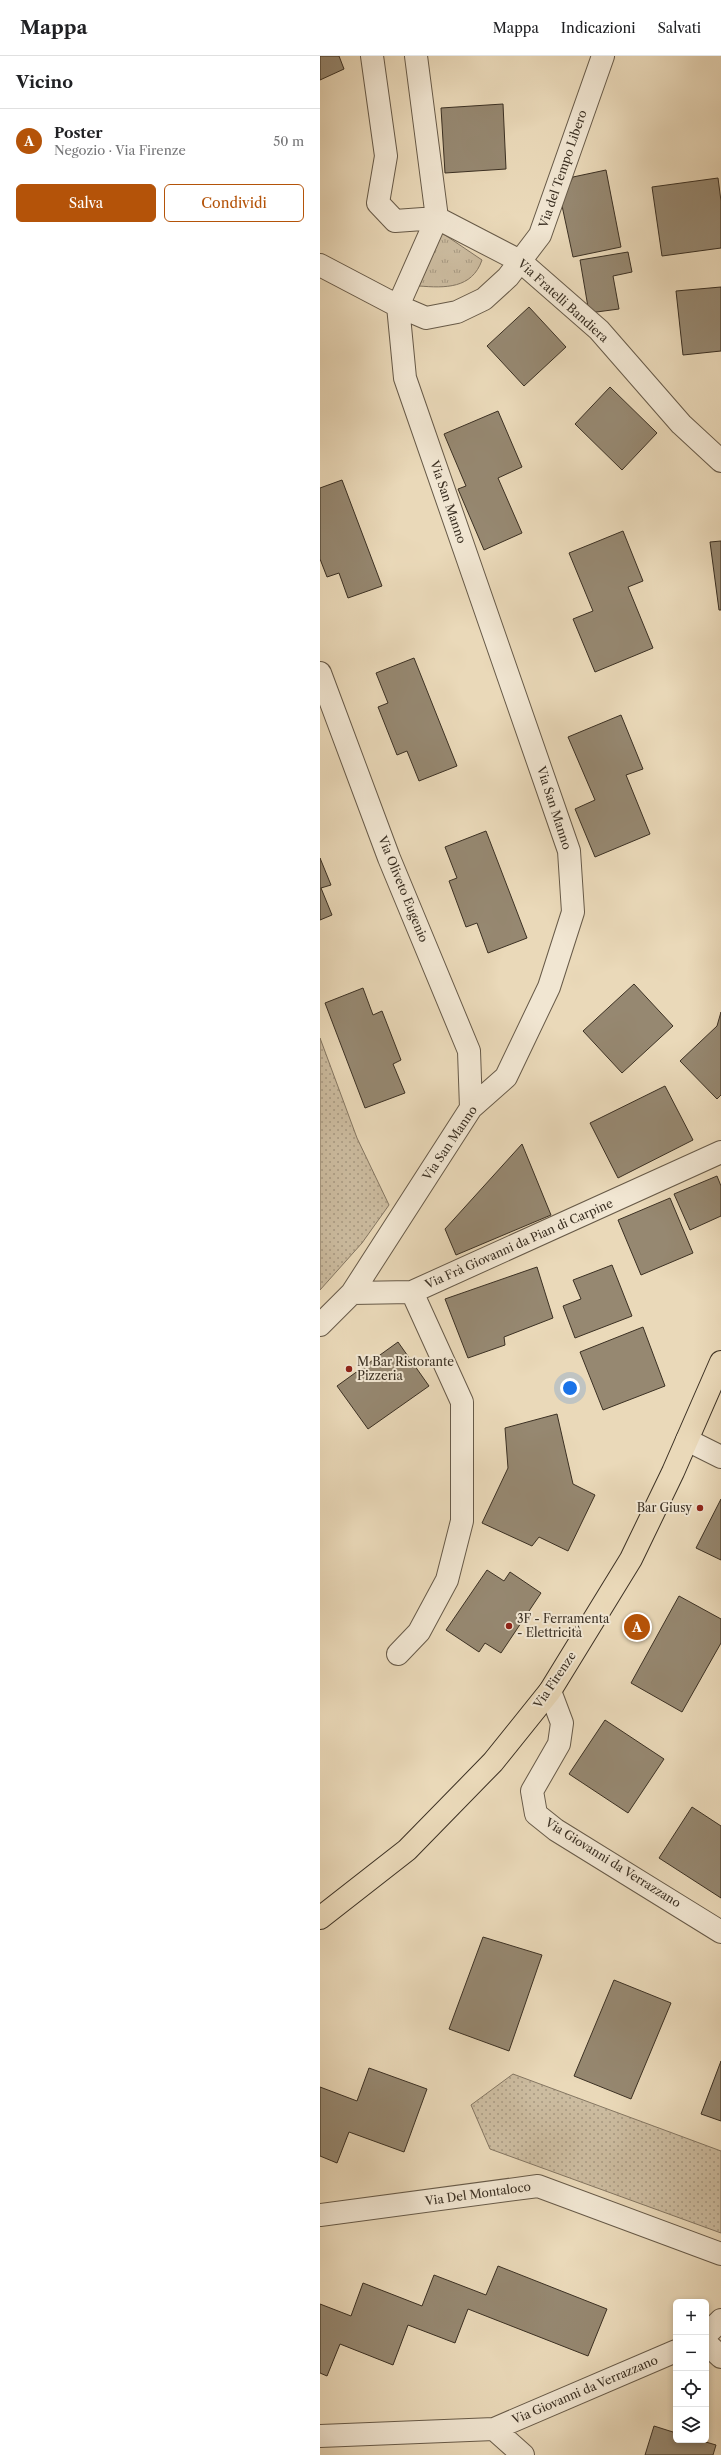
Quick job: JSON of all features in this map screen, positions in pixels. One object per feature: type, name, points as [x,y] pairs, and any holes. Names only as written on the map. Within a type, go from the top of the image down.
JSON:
[{"type":"main road","name":"Via Firenze","points":[[320,1918],[407,1850],[493,1762],[550,1691],[630,1559],[687,1440],[721,1362]]},
{"type":"street","points":[[372,56],[386,156],[378,203],[395,221],[437,218]]},
{"type":"street","points":[[398,306],[437,218],[416,56]]},
{"type":"street","name":"Via del Tempo Libero","points":[[320,265],[398,306],[426,318],[457,312],[484,299],[508,277],[540,236],[603,56]]},
{"type":"street","name":"Via Fratelli Bandiera","points":[[437,218],[520,261],[600,330],[681,424],[721,461]]},
{"type":"street","name":"Via San Manno","points":[[352,1294],[471,1108],[506,1077],[549,987],[573,912],[569,851],[405,378],[398,306]]},
{"type":"street","name":"Via Oliveto Eugenio","points":[[320,673],[389,858],[469,1051],[471,1108]]},
{"type":"street","name":"Via Frà Giovanni da Pian di Carpine","points":[[352,1294],[412,1292],[721,1152]]},
{"type":"street","points":[[398,1654],[419,1632],[447,1580],[462,1521],[462,1402],[412,1292]]},
{"type":"street","points":[[320,1325],[352,1294]]},
{"type":"street","points":[[687,1440],[721,1457]]},
{"type":"street","name":"Via Giovanni da Verrazzano","points":[[550,1691],[562,1723],[559,1744],[532,1790],[536,1814],[556,1830],[721,1932]]},
{"type":"street","name":"Via Del Montaloco","points":[[320,2215],[538,2186],[721,2254]]},
{"type":"street","points":[[709,2332],[721,2320]]},
{"type":"street","points":[[709,2347],[721,2357]]},
{"type":"street","name":"Via Giovanni da Verrazzano","points":[[320,2436],[494,2429],[673,2352]]},
{"type":"street","name":"Via Giovanni da Verrazzano","points":[[494,2429],[523,2455]]},
{"type":"green space","points":[[442,233],[482,260],[472,277],[456,285],[438,287],[419,286]]},
{"type":"green space","points":[[320,1038],[357,1138],[389,1205],[362,1243],[320,1290]]},
{"type":"green space","points":[[513,2074],[721,2151],[721,2233],[490,2149],[471,2105]]},
{"type":"building","points":[[320,56],[339,56],[344,69],[320,80]]},
{"type":"building","points":[[503,104],[506,169],[445,173],[441,108]]},
{"type":"building","points":[[606,170],[621,247],[573,257],[561,201],[573,177]]},
{"type":"building","points":[[718,178],[721,201],[721,248],[662,256],[652,187]]},
{"type":"building","points":[[628,252],[632,272],[613,276],[619,309],[589,313],[580,260]]},
{"type":"building","points":[[721,287],[721,351],[683,355],[676,291]]},
{"type":"building","points":[[529,307],[566,347],[524,386],[487,346]]},
{"type":"building","points":[[610,387],[657,433],[622,470],[575,424]]},
{"type":"building","points":[[498,411],[522,467],[498,478],[522,533],[484,550],[458,489],[466,486],[444,434]]},
{"type":"building","points":[[342,480],[382,586],[348,598],[339,573],[327,577],[320,559],[320,488]]},
{"type":"building","points":[[623,531],[643,581],[628,587],[653,648],[595,672],[573,619],[593,611],[569,553]]},
{"type":"building","points":[[721,541],[721,610],[719,610],[710,542]]},
{"type":"building","points":[[414,658],[457,766],[419,781],[407,751],[397,755],[378,707],[388,703],[376,673]]},
{"type":"building","points":[[621,715],[643,769],[626,775],[650,834],[595,857],[575,809],[595,800],[568,737]]},
{"type":"building","points":[[486,831],[527,938],[488,953],[477,923],[466,927],[449,881],[457,878],[445,847]]},
{"type":"building","points":[[320,858],[331,885],[321,888],[332,915],[320,920]]},
{"type":"building","points":[[634,984],[673,1026],[622,1073],[583,1031]]},
{"type":"building","points":[[363,988],[373,1015],[382,1011],[401,1060],[393,1064],[405,1093],[365,1108],[325,1003]]},
{"type":"building","points":[[721,1012],[721,1095],[717,1099],[680,1061],[717,1026]]},
{"type":"building","points":[[665,1086],[693,1140],[618,1178],[590,1123]]},
{"type":"building","points":[[522,1144],[551,1215],[456,1255],[445,1229]]},
{"type":"building","points":[[717,1176],[721,1186],[721,1216],[690,1230],[674,1194]]},
{"type":"building","points":[[670,1198],[693,1253],[641,1275],[618,1220]]},
{"type":"building","points":[[612,1265],[632,1316],[575,1338],[563,1306],[581,1299],[573,1280]]},
{"type":"building","points":[[537,1267],[553,1318],[504,1337],[505,1345],[468,1358],[445,1299]]},
{"type":"building","points":[[643,1327],[665,1386],[603,1410],[580,1352]]},
{"type":"building","points":[[398,1342],[429,1386],[368,1429],[337,1386]]},
{"type":"building","points":[[557,1414],[573,1484],[595,1495],[568,1551],[539,1537],[532,1546],[482,1523],[508,1468],[505,1428]]},
{"type":"building","points":[[721,1499],[721,1560],[696,1548]]},
{"type":"building","points":[[487,1570],[504,1581],[510,1572],[541,1593],[501,1653],[485,1643],[479,1652],[446,1630]]},
{"type":"building","points":[[679,1596],[721,1619],[721,1643],[682,1712],[631,1683]]},
{"type":"building","points":[[605,1720],[664,1759],[628,1813],[569,1774]]},
{"type":"building","points":[[692,1807],[721,1826],[721,1898],[659,1858]]},
{"type":"building","points":[[483,1937],[542,1955],[509,2051],[449,2029]]},
{"type":"building","points":[[614,1980],[671,2003],[631,2099],[574,2076]]},
{"type":"building","points":[[721,2061],[721,2121],[701,2114]]},
{"type":"building","points":[[369,2068],[427,2089],[404,2152],[349,2132],[337,2163],[320,2156],[320,2087],[357,2101]]},
{"type":"building","points":[[498,2266],[607,2309],[588,2356],[468,2309],[455,2343],[408,2325],[393,2365],[340,2344],[327,2376],[320,2373],[320,2304],[351,2316],[363,2283],[422,2306],[434,2275],[486,2295]]},
{"type":"building","points":[[654,2426],[673,2432],[673,2443],[709,2443],[716,2445],[713,2455],[645,2455]]},
{"type":"place","name":"M Bar Ristorante Pizzeria","points":[[349,1369]]},
{"type":"place","name":"Bar Giusy","points":[[700,1508]]},
{"type":"place","name":"3F - Ferramenta - Elettricità","points":[[509,1626]]},
{"type":"place","name":"Poster","points":[[637,1627]]}]
